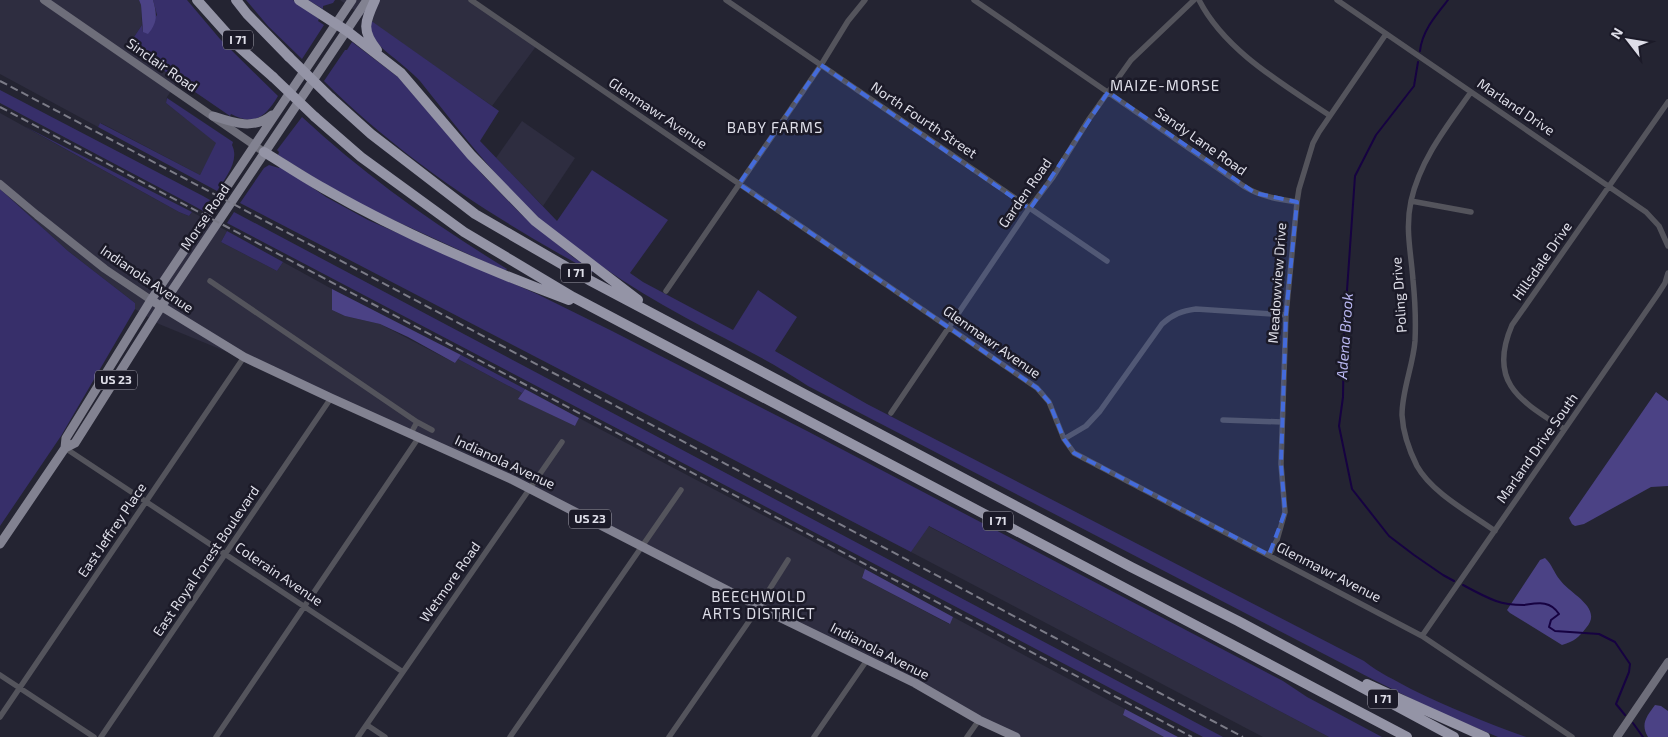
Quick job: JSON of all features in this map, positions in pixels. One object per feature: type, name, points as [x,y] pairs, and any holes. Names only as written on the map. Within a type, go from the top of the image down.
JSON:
[{"type":"highway","points":[[197,0],[239,48],[273,77]]},
{"type":"highway","name":"I 71","points":[[206,0],[232,34],[315,117],[362,157],[464,232],[573,297],[1407,737]]},
{"type":"highway","name":"I 71","points":[[236,0],[288,57],[371,134],[475,214],[589,280],[1454,737]]},
{"type":"highway","points":[[299,0],[347,31],[401,73],[471,155],[535,221],[624,290],[678,327]]},
{"type":"highway","points":[[375,0],[367,18],[366,31],[381,57]]},
{"type":"highway","points":[[264,152],[323,188],[397,227],[521,282],[603,313]]},
{"type":"highway","points":[[1313,661],[1485,737]]},
{"type":"highway","points":[[1327,694],[1397,737]]},
{"type":"main road","name":"Sinclair Road","points":[[44,0],[264,152]]},
{"type":"main road","name":"Morse Road","points":[[0,544],[65,448],[66,438],[151,300],[352,0]]},
{"type":"main road","name":"Morse Road","points":[[65,448],[75,443],[161,307],[367,0]]},
{"type":"main road","points":[[213,116],[230,122],[250,125],[266,121],[280,108]]},
{"type":"main road","name":"Indianola Avenue","points":[[0,184],[105,268],[161,307],[244,356],[529,489],[915,683],[979,720],[1016,737]]},
{"type":"main road","points":[[1617,737],[1668,662]]},
{"type":"street","name":"Glenmawr Avenue","points":[[471,0],[1037,388],[1049,402],[1064,439],[1074,453],[1422,636],[1572,737]]},
{"type":"street","name":"North Fourth Street","points":[[726,0],[1108,261]]},
{"type":"street","points":[[666,291],[822,65],[848,21],[865,0]]},
{"type":"street","name":"Sandy Lane Road","points":[[974,0],[1255,193],[1271,198],[1297,202]]},
{"type":"street","name":"Garden Road","points":[[890,413],[1053,177],[1131,60],[1194,0]]},
{"type":"street","points":[[1199,0],[1206,14],[1247,58],[1329,115]]},
{"type":"street","name":"Marland Drive","points":[[1337,0],[1646,212],[1659,226],[1668,246]]},
{"type":"street","name":"Meadowview Drive","points":[[1269,555],[1277,540],[1285,512],[1281,464],[1286,315],[1299,189],[1312,143],[1329,115],[1386,34]]},
{"type":"street","name":"Poling Drive","points":[[1472,92],[1427,159],[1411,200],[1408,222],[1408,248],[1415,302],[1415,343],[1402,414],[1409,449],[1418,468],[1432,484],[1449,498],[1495,531]]},
{"type":"street","name":"Hillsdale Drive","points":[[1564,429],[1519,398],[1505,374],[1504,348],[1512,325],[1668,102]]},
{"type":"street","points":[[1411,200],[1471,212]]},
{"type":"street","name":"Marland Drive South","points":[[1422,636],[1658,294],[1665,283],[1668,273]]},
{"type":"street","points":[[210,281],[417,422],[432,430]]},
{"type":"street","points":[[1064,439],[1086,426],[1100,411],[1162,324],[1173,315],[1183,311],[1196,310],[1286,315]]},
{"type":"street","name":"East Jeffrey Place","points":[[0,717],[244,356]]},
{"type":"street","name":"East Royal Forest Boulevard","points":[[101,737],[331,398]]},
{"type":"street","points":[[1223,420],[1282,422]]},
{"type":"street","points":[[216,737],[415,435],[417,422]]},
{"type":"street","name":"Wetmore Road","points":[[358,737],[562,442]]},
{"type":"street","name":"Colerain Avenue","points":[[65,448],[403,672]]},
{"type":"street","points":[[510,737],[681,490]]},
{"type":"street","points":[[669,737],[759,606],[788,560]]},
{"type":"street","points":[[814,737],[867,660]]},
{"type":"street","points":[[0,674],[94,737]]},
{"type":"street","points":[[967,737],[979,720]]},
{"type":"street","points":[[367,725],[385,737]]},
{"type":"highlighted area","points":[[821,65],[1030,209],[1108,92],[1255,193],[1297,202],[1286,315],[1281,464],[1285,512],[1269,555],[1074,453],[1064,439],[1049,402],[1037,388],[739,184]]},
{"type":"shaded area","points":[[0,0],[139,0],[142,25],[128,46],[178,81],[167,97],[166,103],[217,143],[200,175],[101,123],[98,127],[0,74]]},
{"type":"shaded area","points":[[139,0],[153,0],[156,14],[155,22],[148,34],[143,32]]},
{"type":"shaded area","points":[[153,0],[187,0],[220,39],[278,96],[269,109],[264,114],[253,119],[239,118],[231,114],[230,116],[128,46],[142,25],[143,32],[157,15]]},
{"type":"shaded area","points":[[246,0],[293,0],[319,19],[318,21],[324,25],[302,59],[268,26]]},
{"type":"shaded area","points":[[308,0],[335,0],[333,3],[323,6],[323,9]]},
{"type":"shaded area","points":[[340,0],[471,0],[537,45],[492,106]]},
{"type":"shaded area","points":[[370,20],[499,111],[480,141],[557,221],[592,170],[668,220],[630,273],[643,282],[733,330],[758,290],[797,317],[775,351],[867,404],[1364,661],[1381,673],[1411,689],[1526,737],[1498,737],[1434,710],[1374,680],[808,386],[773,364],[641,292],[574,247],[531,211],[511,191],[420,81],[377,42],[373,36]]},
{"type":"shaded area","points":[[352,42],[398,77],[482,174],[522,215],[593,271],[556,252],[485,209],[418,162],[354,110],[324,81]]},
{"type":"shaded area","points":[[0,90],[210,200],[203,211],[0,103]]},
{"type":"shaded area","points":[[167,98],[233,142],[233,163],[217,191],[98,127],[100,123],[200,175],[216,143],[166,103]]},
{"type":"shaded area","points":[[0,113],[179,212],[189,216],[192,212],[227,231],[221,242],[277,271],[283,262],[332,289],[332,310],[345,316],[380,324],[455,363],[458,359],[522,393],[519,399],[575,426],[579,418],[865,569],[862,578],[949,624],[953,617],[1125,709],[1123,715],[1164,737],[1018,737],[530,490],[237,356],[159,324],[135,309],[135,303],[68,251],[0,189]]},
{"type":"shaded area","points":[[302,117],[350,159],[400,198],[507,269],[505,271],[352,201],[278,155],[279,152],[277,150]]},
{"type":"shaded area","points":[[522,121],[575,158],[543,206],[496,158]]},
{"type":"shaded area","points":[[24,126],[192,212],[189,216],[179,212]]},
{"type":"shaded area","points":[[269,165],[279,168],[281,166],[326,197],[368,220],[537,294],[809,432],[1283,681],[1307,697],[1382,737],[1329,737],[929,526],[911,552],[240,203],[264,168]]},
{"type":"shaded area","points":[[0,189],[68,251],[135,303],[135,309],[61,436],[0,526]]},
{"type":"shaded area","points":[[234,212],[1223,737],[1203,737],[227,223]]},
{"type":"shaded area","points":[[227,231],[283,262],[277,271],[221,242]]},
{"type":"shaded area","points":[[332,289],[461,355],[455,363],[380,324],[345,316],[332,310]]},
{"type":"shaded area","points":[[461,355],[525,389],[522,393],[458,359]]},
{"type":"shaded area","points":[[525,389],[579,418],[575,426],[518,399]]},
{"type":"shaded area","points":[[1656,392],[1668,401],[1668,486],[1651,487],[1584,524],[1575,526],[1569,518]]},
{"type":"shaded area","points":[[928,526],[1329,737],[1263,737],[911,552]]},
{"type":"shaded area","points":[[1545,558],[1560,580],[1584,602],[1591,614],[1590,621],[1581,634],[1562,645],[1507,610],[1540,560]]},
{"type":"shaded area","points":[[865,569],[953,617],[950,624],[862,578]]},
{"type":"shaded area","points":[[1655,705],[1661,706],[1668,711],[1668,737],[1648,737],[1645,720]]},
{"type":"shaded area","points":[[1125,709],[1178,737],[1164,737],[1123,715]]},
{"type":"waterway","name":"Adena Brook","points":[[1420,51],[1421,44],[1434,17],[1448,0]]},
{"type":"waterway","name":"Adena Brook","points":[[1418,62],[1414,86],[1376,135],[1355,176],[1344,333],[1343,397],[1339,426],[1352,489],[1389,536],[1454,581]]},
{"type":"waterway","name":"Adena Brook","points":[[1463,585],[1488,598],[1503,603],[1521,605],[1548,604],[1559,614],[1551,620],[1549,627],[1555,631],[1599,634],[1615,642],[1630,664],[1629,672],[1616,704],[1625,715]]},
{"type":"waterway","name":"Adena Brook","points":[[1633,723],[1643,737]]},
{"type":"railway","points":[[0,81],[1243,737]]},
{"type":"railway","points":[[0,107],[1192,737]]},
{"type":"district","name":"MAIZE-MORSE","points":[[1165,86]]},
{"type":"district","name":"BABY FARMS","points":[[775,128]]},
{"type":"district","name":"BEECHWOLD ARTS DISTRICT","points":[[759,606]]}]
